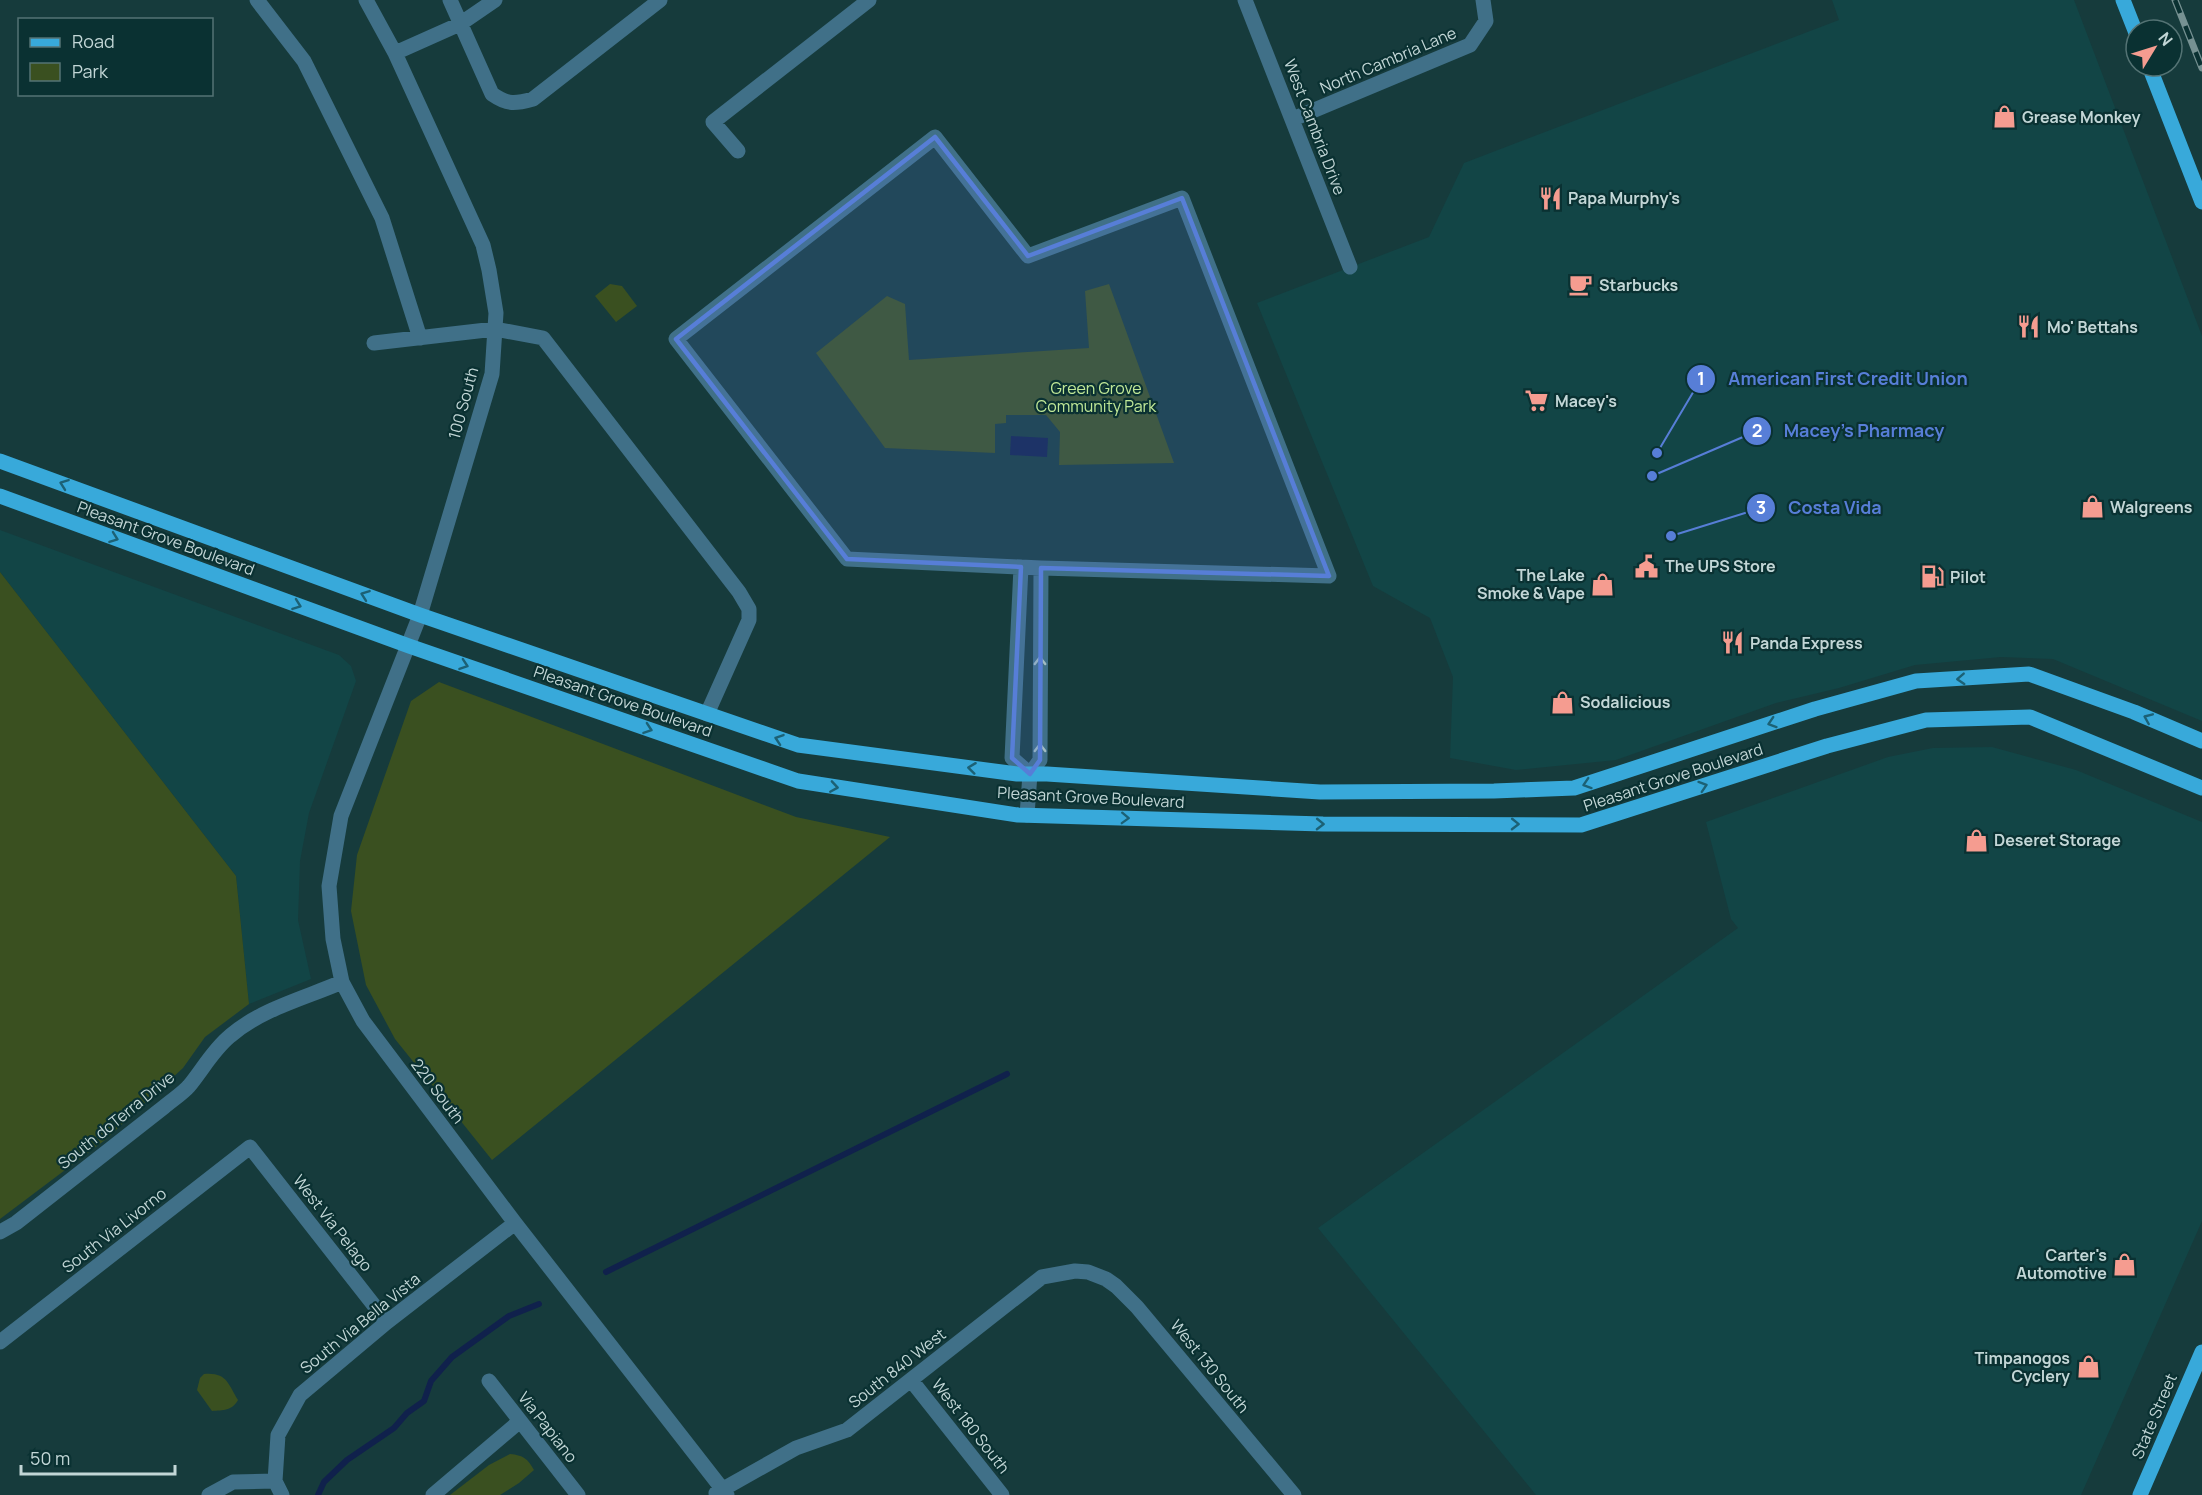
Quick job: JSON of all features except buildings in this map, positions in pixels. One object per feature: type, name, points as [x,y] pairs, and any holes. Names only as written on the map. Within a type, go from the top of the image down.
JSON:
[{"type":"main road","points":[[2123,0],[2130,18]]},
{"type":"main road","points":[[2154,78],[2202,202]]},
{"type":"main road","name":"Pleasant Grove Boulevard","points":[[0,461],[420,615],[798,745],[1030,774],[1320,792],[1494,792],[1574,788],[1815,709],[1916,681],[2029,675],[2134,712],[2202,741]]},
{"type":"main road","name":"Pleasant Grove Boulevard","points":[[0,496],[409,646],[798,781],[1027,815],[1323,824],[1581,825],[1827,746],[1926,720],[2030,717],[2202,788]]},
{"type":"main road","name":"State Street","points":[[2140,1495],[2202,1352]]},
{"type":"street","points":[[257,0],[304,61],[381,218],[420,338]]},
{"type":"street","name":"100 South","points":[[366,0],[395,53],[483,245],[496,313],[492,374],[409,646]]},
{"type":"street","points":[[450,0],[492,94],[504,102],[514,104],[533,99],[660,0]]},
{"type":"street","points":[[395,53],[460,24],[495,0]]},
{"type":"street","points":[[738,151],[713,122],[869,0]]},
{"type":"street","name":"West Cambria Drive","points":[[1245,0],[1350,267]]},
{"type":"street","name":"North Cambria Lane","points":[[1293,119],[1470,45],[1486,21],[1483,0]]},
{"type":"street","points":[[935,137],[1028,256],[1182,198],[1329,576],[1041,568],[847,559],[676,339],[935,137]]},
{"type":"street","points":[[374,343],[495,329],[543,338],[739,592],[749,609],[748,620],[707,714]]},
{"type":"street","points":[[1021,567],[1012,758],[1030,774]]},
{"type":"street","points":[[1027,815],[1030,774],[1040,759],[1041,568]]},
{"type":"street","name":"220 South","points":[[409,646],[341,816],[329,886],[333,939],[342,982],[363,1022],[721,1493]]},
{"type":"street","points":[[1014,717],[1040,720]]},
{"type":"street","name":"South doTerra Drive","points":[[0,1232],[16,1223],[188,1087],[213,1053],[245,1024],[342,982]]},
{"type":"street","name":"West Via Pelago","points":[[250,1147],[387,1322]]},
{"type":"street","name":"South Via Livorno","points":[[0,1342],[250,1147]]},
{"type":"street","name":"South Via Bella Vista","points":[[278,1488],[278,1435],[300,1395],[387,1322],[515,1222]]},
{"type":"street","name":"South 840 West","points":[[721,1493],[796,1448],[847,1430],[1042,1277],[1075,1271],[1088,1272]]},
{"type":"street","name":"West 130 South","points":[[1088,1272],[1106,1278],[1137,1307],[1294,1495]]},
{"type":"street","name":"West 180 South","points":[[911,1380],[1002,1495]]},
{"type":"street","name":"Via Papiano","points":[[489,1381],[578,1495]]},
{"type":"street","points":[[433,1495],[520,1421]]},
{"type":"street","points":[[209,1495],[233,1482],[278,1488]]},
{"type":"highlighted area","points":[[935,137],[1028,256],[1182,198],[1329,576],[1041,568],[1040,760],[1030,774],[1012,758],[1021,567],[847,559],[676,339]]},
{"type":"shaded area","points":[[1832,0],[2074,0],[2202,336],[2202,721],[2053,659],[2001,657],[1915,665],[1839,688],[1776,703],[1616,760],[1516,770],[1450,758],[1453,677],[1430,618],[1373,586],[1257,303],[1429,237],[1464,163],[1839,20]]},
{"type":"shaded area","points":[[0,530],[339,655],[351,666],[356,681],[309,813],[300,861],[298,920],[311,979],[249,1004],[236,876],[0,572]]},
{"type":"shaded area","points":[[1992,747],[2076,770],[2202,822],[2202,1221],[2081,1495],[1536,1495],[1318,1228],[1738,928],[1731,919],[1706,822],[1888,757],[1933,748]]},
{"type":"green space","points":[[610,284],[622,286],[637,306],[616,322],[595,296]]},
{"type":"green space","name":"Green Grove Community Park","points":[[1109,284],[1174,463],[1059,465],[1060,432],[1046,415],[1006,415],[1006,423],[995,424],[995,453],[885,448],[816,353],[887,296],[905,304],[909,360],[1089,348],[1085,291]]},
{"type":"green space","points":[[0,572],[236,876],[249,1004],[205,1037],[183,1068],[105,1140],[0,1219]]},
{"type":"green space","points":[[439,682],[796,817],[890,837],[492,1160],[395,1039],[366,985],[351,911],[357,855],[411,701]]},
{"type":"green space","points":[[204,1374],[218,1375],[226,1380],[238,1400],[233,1406],[212,1411],[197,1390],[200,1378]]},
{"type":"green space","points":[[510,1454],[525,1458],[534,1470],[519,1483],[500,1495],[450,1495],[489,1465]]},
{"type":"water","points":[[1011,436],[1048,438],[1047,457],[1010,455]]},
{"type":"waterway","points":[[606,1272],[1007,1074]]},
{"type":"waterway","points":[[318,1495],[324,1482],[347,1460],[394,1428],[407,1413],[424,1401],[431,1381],[452,1357],[509,1316],[539,1304]]},
{"type":"railway","points":[[2175,0],[2202,68]]},
{"type":"place","name":"Grease Monkey","points":[[2004,117]]},
{"type":"place","name":"Papa Murphy's","points":[[1550,198]]},
{"type":"place","name":"Starbucks","points":[[1581,285]]},
{"type":"place","name":"Mo' Bettahs","points":[[2029,327]]},
{"type":"place","name":"Macey's","points":[[1537,401]]},
{"type":"place","name":"American First Credit Union","points":[[1657,453]]},
{"type":"place","name":"Macey's Pharmacy","points":[[1652,476]]},
{"type":"place","name":"Walgreens","points":[[2092,507]]},
{"type":"place","name":"Costa Vida","points":[[1671,536]]},
{"type":"place","name":"The UPS Store","points":[[1647,566]]},
{"type":"place","name":"Pilot","points":[[1932,577]]},
{"type":"place","name":"The Lake Smoke & Vape","points":[[1603,584]]},
{"type":"place","name":"Panda Express","points":[[1732,643]]},
{"type":"place","name":"Sodalicious","points":[[1562,702]]},
{"type":"place","name":"Deseret Storage","points":[[1976,840]]},
{"type":"place","name":"Carter's Automotive","points":[[2125,1264]]},
{"type":"place","name":"Timpanogos Cyclery","points":[[2088,1367]]}]
